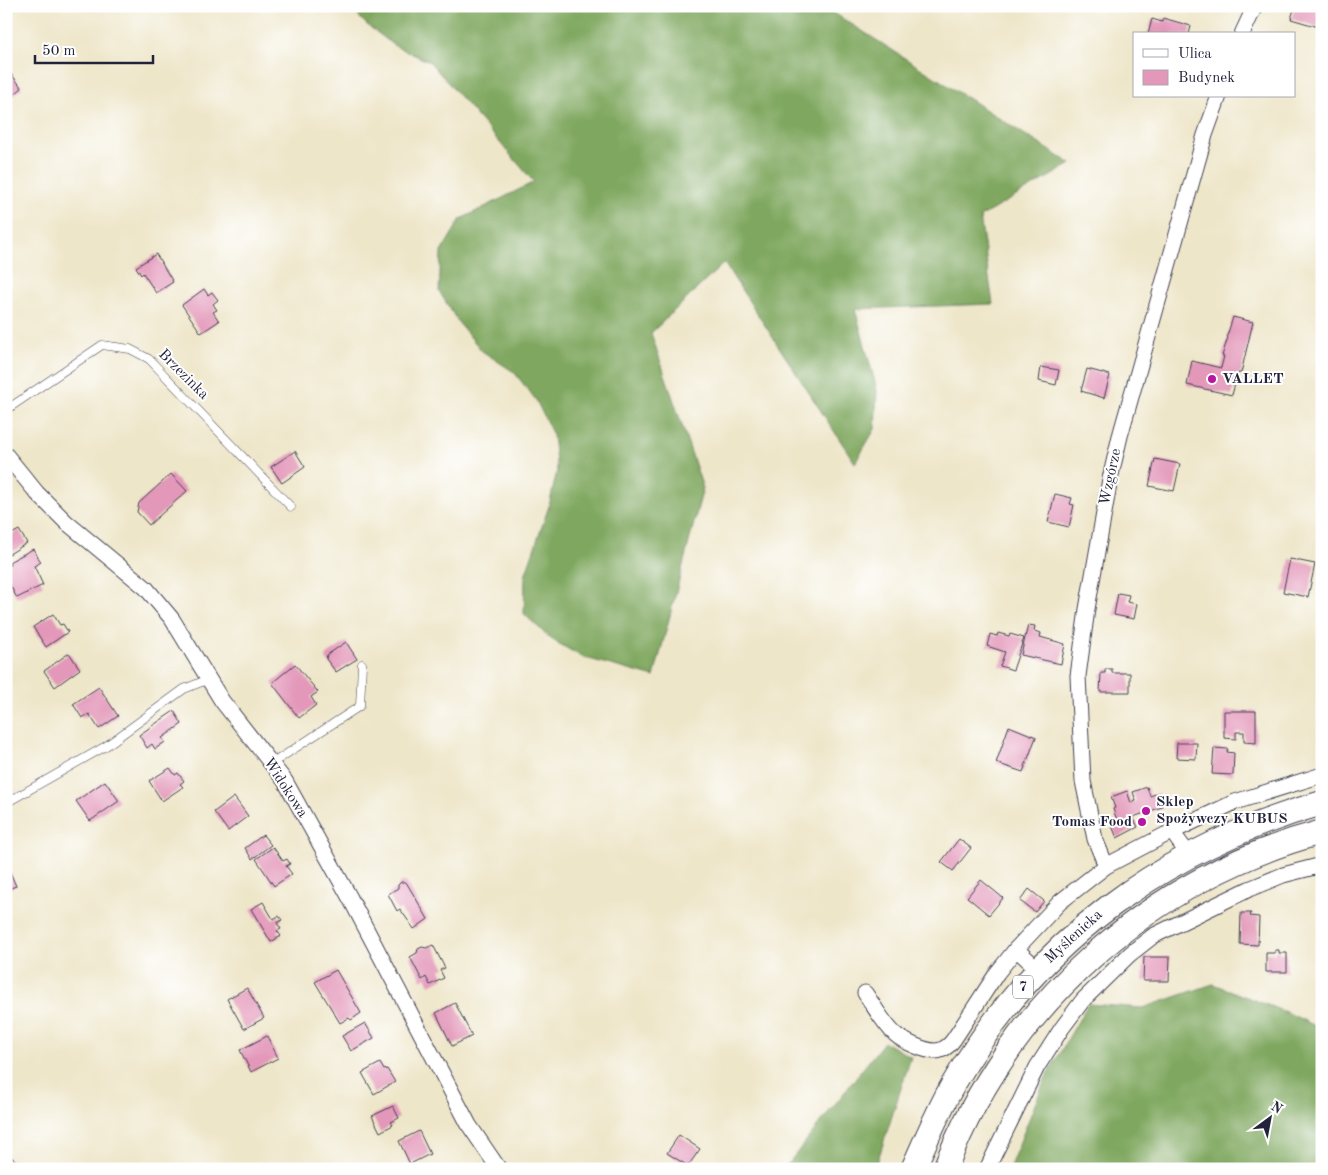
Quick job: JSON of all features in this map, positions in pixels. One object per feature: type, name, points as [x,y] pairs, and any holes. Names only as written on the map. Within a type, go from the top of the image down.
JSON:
[{"type":"highway","name":"Myślenicka","points":[[913,1169],[943,1103],[972,1053],[1007,1006],[1058,950],[1116,901],[1189,855],[1258,824],[1322,803]]},
{"type":"highway","name":"Myślenicka","points":[[945,1169],[978,1098],[1008,1051],[1048,1000],[1105,944],[1152,908],[1196,881],[1260,852],[1322,832]]},
{"type":"street","points":[[1243,32],[1255,6]]},
{"type":"street","name":"Wzgórze","points":[[1106,866],[1095,839],[1083,781],[1078,676],[1081,646],[1110,479],[1120,436],[1206,135],[1218,98]]},
{"type":"street","name":"Widokowa","points":[[6,455],[37,493],[66,522],[146,588],[172,619],[222,701],[284,781],[350,898],[470,1125],[499,1169]]},
{"type":"street","points":[[865,993],[894,1033],[900,1038],[928,1050],[943,1049],[954,1040],[997,973],[1016,949],[1060,902],[1106,866],[1235,802],[1322,775]]},
{"type":"street","points":[[1172,832],[1189,855]]},
{"type":"street","points":[[987,1169],[1037,1067],[1062,1028],[1084,1000],[1130,954],[1153,936],[1249,889],[1284,875],[1319,868]]},
{"type":"street","points":[[1016,949],[1038,970]]},
{"type":"lane","name":"Brzezinka","points":[[6,410],[102,345],[130,349],[149,359],[291,507]]},
{"type":"lane","points":[[271,764],[360,706],[362,664]]},
{"type":"lane","points":[[6,803],[106,746],[184,689],[209,679]]},
{"type":"lane","points":[[6,1158],[19,1169]]},
{"type":"green space","points":[[348,6],[823,6],[1071,164],[980,217],[993,304],[855,309],[877,390],[875,429],[855,463],[724,263],[651,333],[703,488],[654,677],[582,657],[551,639],[524,614],[525,576],[549,506],[557,471],[553,435],[536,400],[514,372],[482,351],[458,322],[439,291],[441,252],[461,219],[534,182],[430,62],[395,46],[366,24]]},
{"type":"green space","points":[[1213,984],[1288,1013],[1322,1029],[1322,1169],[1009,1169],[1046,1077],[1088,1004],[1143,1008]]},
{"type":"green space","points":[[884,1042],[911,1057],[875,1169],[784,1169]]},
{"type":"building","points":[[1295,6],[1319,6],[1318,12],[1322,13],[1322,28],[1291,19]]},
{"type":"building","points":[[1163,18],[1191,26],[1190,32],[1149,32],[1152,19],[1162,22]]},
{"type":"building","points":[[8,70],[22,88],[6,101],[6,72]]},
{"type":"building","points":[[156,254],[173,282],[156,293],[143,273],[141,275],[136,267]]},
{"type":"building","points":[[204,289],[208,295],[212,292],[218,300],[213,304],[217,310],[213,312],[219,321],[201,333],[182,305]]},
{"type":"building","points":[[1233,317],[1253,322],[1241,373],[1238,373],[1232,395],[1187,385],[1192,361],[1221,368],[1224,356],[1222,356]]},
{"type":"building","points":[[1041,367],[1059,370],[1056,385],[1039,381]]},
{"type":"building","points":[[1087,369],[1110,375],[1104,398],[1081,391]]},
{"type":"building","points":[[295,451],[305,467],[282,483],[271,467]]},
{"type":"building","points":[[1155,459],[1180,464],[1174,491],[1149,486]]},
{"type":"building","points":[[171,474],[187,491],[149,525],[137,512],[139,503]]},
{"type":"building","points":[[1055,494],[1072,498],[1070,504],[1074,505],[1069,527],[1048,522]]},
{"type":"building","points":[[19,530],[27,543],[6,556],[6,537]]},
{"type":"building","points":[[33,549],[41,562],[34,566],[43,585],[17,598],[6,578],[6,567],[10,565],[9,562]]},
{"type":"building","points":[[1290,559],[1315,564],[1308,597],[1283,592]]},
{"type":"building","points":[[1118,593],[1129,595],[1127,602],[1137,604],[1134,619],[1114,615]]},
{"type":"building","points":[[53,614],[60,625],[63,624],[68,632],[46,647],[33,627]]},
{"type":"building","points":[[1028,625],[1035,626],[1034,631],[1041,633],[1040,637],[1065,644],[1061,664],[1021,655]]},
{"type":"building","points":[[998,633],[1024,638],[1013,670],[1000,666],[1005,652],[987,646],[990,634],[997,636]]},
{"type":"building","points":[[346,642],[357,659],[336,672],[326,659],[327,655]]},
{"type":"building","points":[[69,653],[80,669],[55,687],[44,671]]},
{"type":"building","points":[[295,664],[318,692],[311,697],[316,705],[299,718],[272,683]]},
{"type":"building","points":[[1105,669],[1112,669],[1112,673],[1130,673],[1130,692],[1100,692],[1101,673],[1105,673]]},
{"type":"building","points":[[99,687],[118,716],[99,729],[89,714],[82,718],[73,704]]},
{"type":"building","points":[[174,711],[182,724],[162,738],[165,742],[155,749],[152,744],[147,748],[139,735]]},
{"type":"building","points":[[1224,711],[1256,711],[1256,743],[1244,742],[1244,732],[1236,732],[1236,739],[1224,738]]},
{"type":"building","points":[[1009,726],[1036,737],[1023,772],[996,763]]},
{"type":"building","points":[[1177,743],[1197,743],[1196,759],[1176,758]]},
{"type":"building","points":[[1214,748],[1228,749],[1227,752],[1234,753],[1233,775],[1212,774]]},
{"type":"building","points":[[170,768],[175,775],[178,773],[184,781],[180,784],[183,787],[162,801],[149,781]]},
{"type":"building","points":[[105,781],[119,801],[90,821],[76,801]]},
{"type":"building","points":[[1147,787],[1150,796],[1158,793],[1162,807],[1133,817],[1138,827],[1117,838],[1112,826],[1118,823],[1111,797],[1127,791],[1131,803],[1136,801],[1133,792]]},
{"type":"building","points":[[234,797],[248,816],[228,831],[214,812]]},
{"type":"building","points":[[263,835],[271,845],[252,859],[245,848]]},
{"type":"building","points":[[959,839],[971,848],[953,871],[941,862]]},
{"type":"building","points":[[273,847],[283,861],[287,859],[290,864],[286,866],[292,874],[274,886],[256,859]]},
{"type":"building","points":[[6,863],[16,886],[6,890]]},
{"type":"building","points":[[981,880],[1003,898],[989,915],[967,897]]},
{"type":"building","points":[[401,882],[406,882],[428,919],[414,929],[400,909],[397,911],[388,894],[398,888]]},
{"type":"building","points":[[1029,889],[1044,901],[1035,912],[1020,901]]},
{"type":"building","points":[[263,902],[273,919],[279,916],[282,920],[277,923],[281,929],[277,931],[281,936],[271,942],[251,909]]},
{"type":"building","points":[[1241,913],[1251,913],[1250,916],[1259,917],[1258,945],[1240,944]]},
{"type":"building","points":[[433,945],[445,968],[440,970],[444,978],[430,985],[426,977],[422,980],[410,957],[417,953],[418,949]]},
{"type":"building","points":[[1275,950],[1279,950],[1279,953],[1287,953],[1287,972],[1266,972],[1266,953],[1275,953]]},
{"type":"building","points":[[1144,957],[1170,957],[1169,981],[1143,981]]},
{"type":"building","points":[[336,970],[361,1013],[351,1020],[349,1018],[340,1023],[315,982]]},
{"type":"building","points":[[247,988],[264,1018],[244,1029],[227,999]]},
{"type":"building","points":[[455,1003],[472,1036],[452,1046],[436,1013]]},
{"type":"building","points":[[365,1023],[374,1038],[351,1051],[342,1036]]},
{"type":"building","points":[[267,1036],[278,1058],[251,1072],[240,1050]]},
{"type":"building","points":[[380,1063],[384,1070],[387,1069],[395,1082],[374,1094],[362,1073]]},
{"type":"building","points":[[393,1106],[399,1118],[391,1122],[393,1125],[380,1132],[372,1116]]},
{"type":"building","points":[[419,1131],[430,1154],[410,1164],[399,1141]]},
{"type":"building","points":[[679,1135],[700,1149],[688,1166],[667,1153]]},
{"type":"place","name":"VALLET","points":[[1212,379]]},
{"type":"place","name":"Sklep Spożywczy KUBUS","points":[[1146,811]]},
{"type":"place","name":"Tomas Food","points":[[1142,822]]}]
